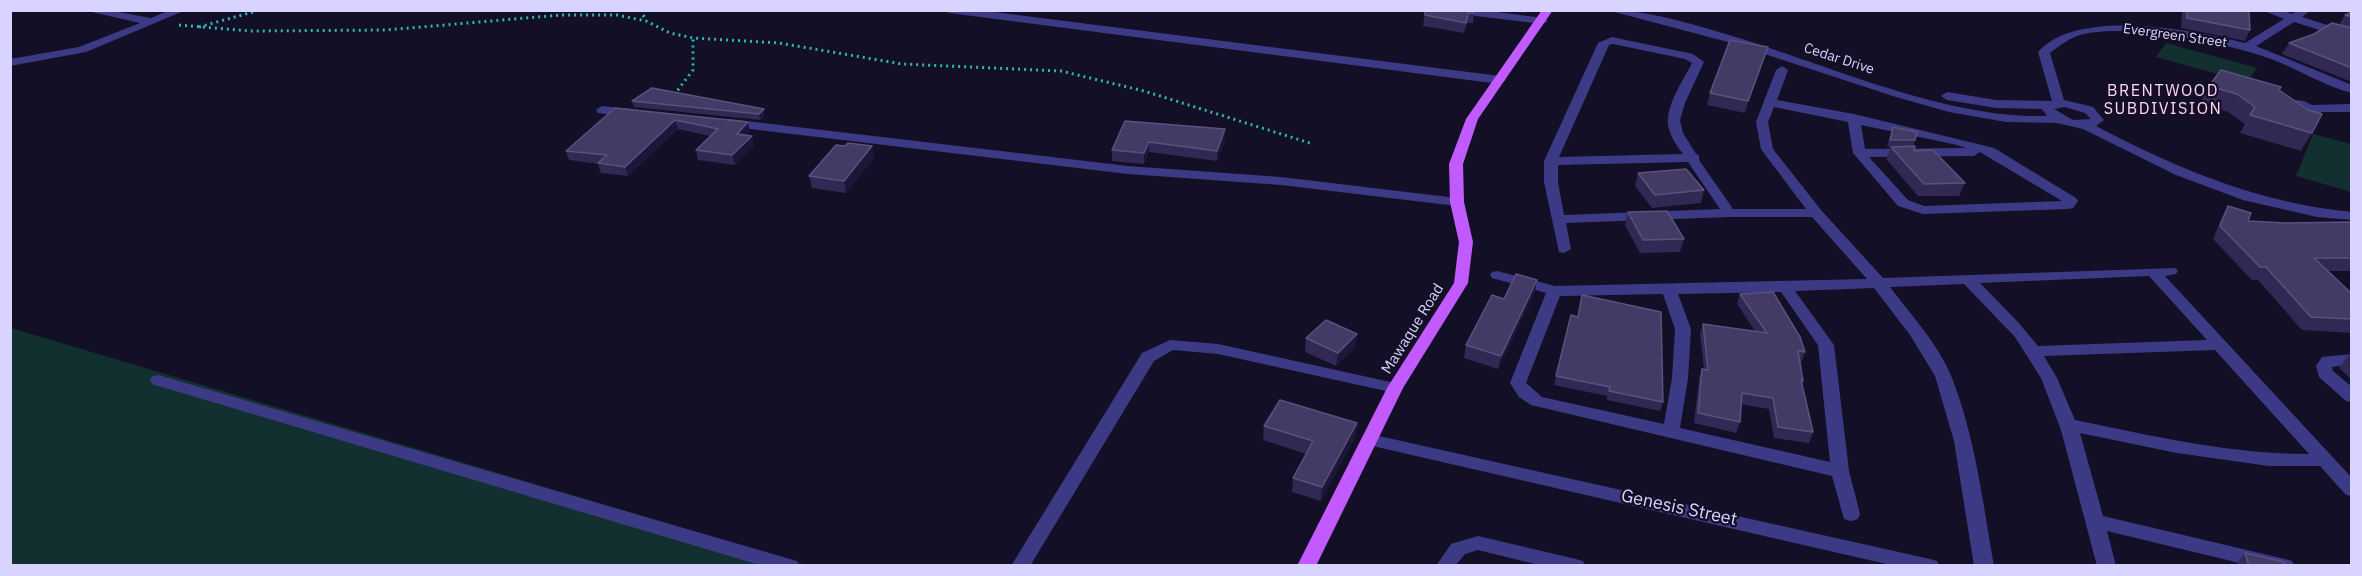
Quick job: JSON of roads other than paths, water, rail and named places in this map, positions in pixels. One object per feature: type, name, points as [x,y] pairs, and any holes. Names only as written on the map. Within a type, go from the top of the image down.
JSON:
[{"type":"main road","name":"Mawaque Road","points":[[1306,566],[1395,388],[1461,283],[1466,242],[1456,202],[1456,164],[1462,142],[1472,119],[1545,16]]},
{"type":"street","points":[[88,10],[155,22]]},
{"type":"street","points":[[10,63],[82,50],[182,10]]},
{"type":"street","points":[[949,10],[1500,80]]},
{"type":"street","points":[[1450,10],[1545,16]]},
{"type":"street","name":"Cedar Drive","points":[[1612,10],[1680,23],[1899,94],[1941,104],[2001,117],[2034,121],[2060,119],[2085,125],[2096,123],[2098,117],[2082,107],[2056,103],[1996,104],[1905,86],[1666,10]]},
{"type":"street","points":[[2266,10],[2352,37]]},
{"type":"street","points":[[2247,47],[2306,10]]},
{"type":"street","name":"Evergreen Street","points":[[2056,103],[2044,52],[2054,42],[2071,35],[2111,28],[2247,47],[2352,90]]},
{"type":"street","points":[[1564,249],[1551,182],[1551,161],[1604,43],[1612,40],[1689,56],[1698,62],[1675,116],[1674,126],[1677,138],[1694,158],[1729,213]]},
{"type":"street","points":[[1782,70],[1762,122],[1767,149],[1816,213],[1877,281],[1917,333],[1943,376],[1962,441],[1984,566]]},
{"type":"street","points":[[1769,102],[1854,118],[1955,141],[1989,152],[2071,201],[2068,205],[1923,210],[1903,203],[1859,153],[1854,118]]},
{"type":"street","points":[[2056,103],[2049,112],[2060,119]]},
{"type":"street","points":[[2313,109],[2352,108]]},
{"type":"street","points":[[603,110],[655,115]]},
{"type":"street","points":[[714,121],[1128,170],[1281,181],[1456,202]]},
{"type":"street","points":[[2085,125],[2165,165],[2250,198],[2352,216]]},
{"type":"street","points":[[1859,153],[1989,152]]},
{"type":"street","points":[[1551,161],[1694,158]]},
{"type":"street","points":[[1558,219],[1729,213],[1816,213]]},
{"type":"street","points":[[1497,275],[1554,291],[1785,286],[2170,271]]},
{"type":"street","points":[[2153,272],[2352,490]]},
{"type":"street","points":[[1968,279],[2034,351],[2053,384],[2069,425],[2107,566]]},
{"type":"street","points":[[1785,286],[1826,345],[1840,471],[1851,514]]},
{"type":"street","points":[[1668,288],[1683,328],[1680,378],[1671,433]]},
{"type":"street","points":[[1554,291],[1518,383],[1525,393],[1537,401],[1840,471]]},
{"type":"street","points":[[1020,566],[1148,357],[1170,345],[1218,349],[1395,388]]},
{"type":"street","points":[[2034,351],[2221,345]]},
{"type":"street","points":[[2352,358],[2328,362],[2324,366],[2325,373],[2352,397]]},
{"type":"street","points":[[158,380],[790,566]]},
{"type":"street","points":[[2069,425],[2177,447],[2269,460],[2324,459]]},
{"type":"street","name":"Genesis Street","points":[[1370,440],[1930,566]]},
{"type":"street","points":[[2093,520],[2285,566]]},
{"type":"street","points":[[1445,566],[1455,550],[1466,543],[1478,543],[1576,566]]},
{"type":"district","name":"BRENTWOOD SUBDIVISION","points":[[2163,100]]}]
